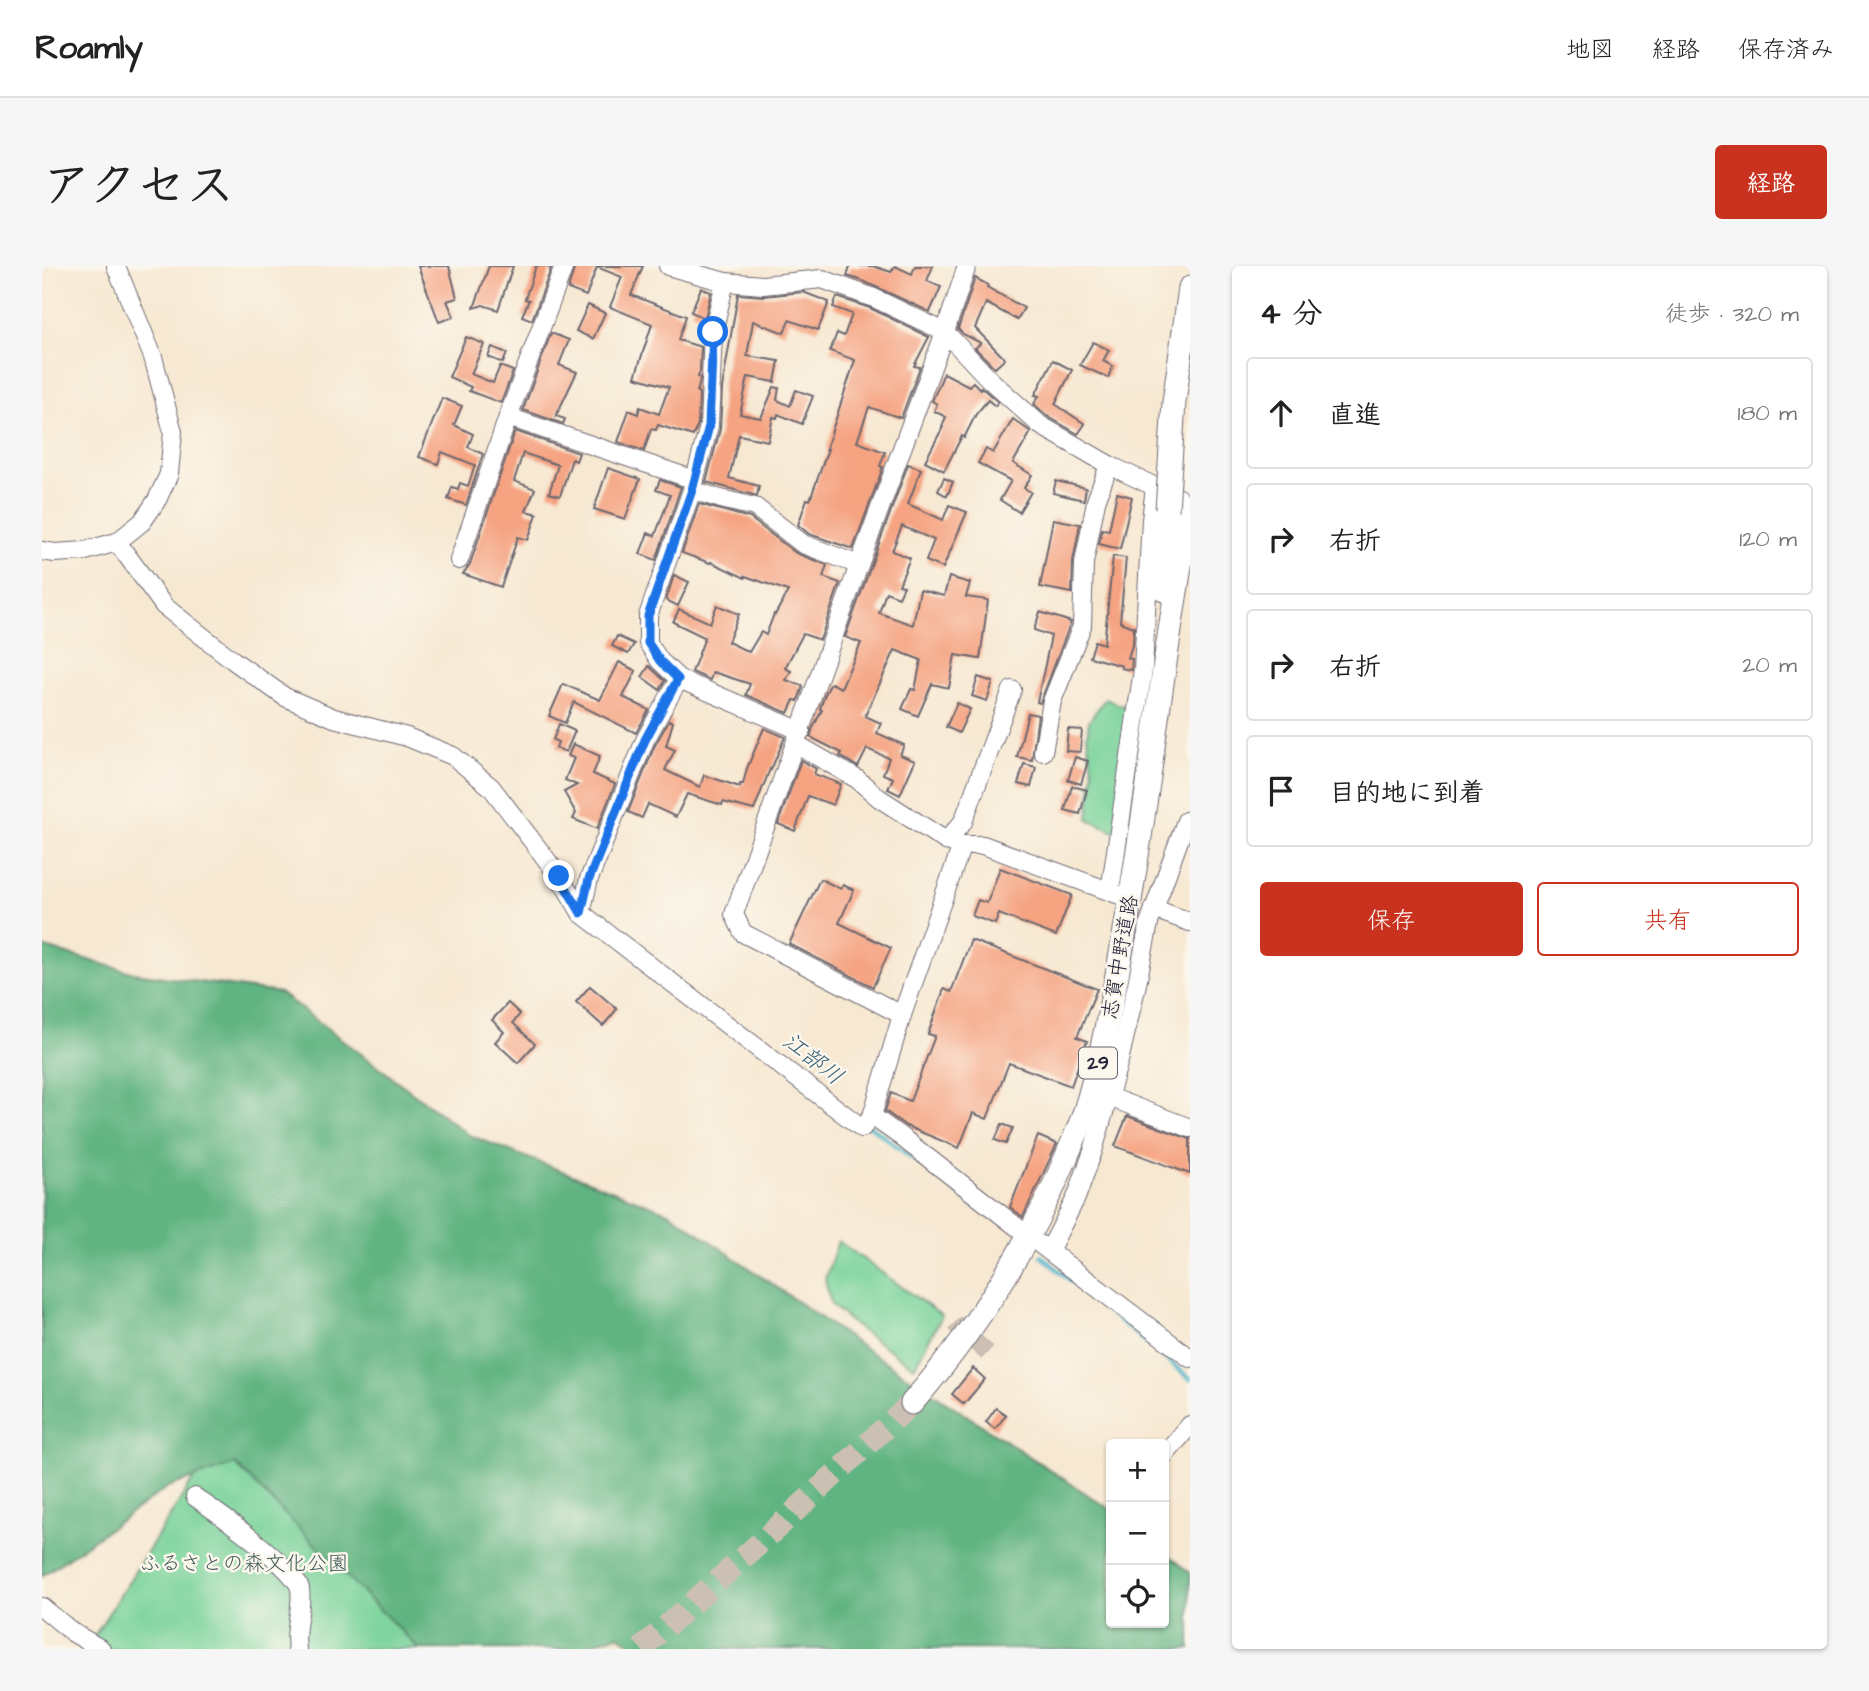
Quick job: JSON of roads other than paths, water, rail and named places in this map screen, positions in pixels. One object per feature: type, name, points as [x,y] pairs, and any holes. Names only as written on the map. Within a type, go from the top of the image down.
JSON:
[{"type":"main road","name":"29","points":[[1162,677],[1184,510],[1173,415],[1190,288]]},
{"type":"main road","name":"志賀中野道路","points":[[912,1403],[969,1333],[1010,1270],[1049,1198],[1083,1115],[1104,1044],[1138,859],[1171,627],[1184,510]]},
{"type":"main road","points":[[1171,627],[1190,605]]},
{"type":"street","points":[[42,551],[85,551],[117,542],[142,522],[157,500],[169,474],[173,432],[153,357],[116,266]]},
{"type":"street","points":[[459,560],[564,266]]},
{"type":"street","points":[[668,266],[726,282],[763,285],[820,272],[945,332],[990,380],[1040,425],[1109,466],[1155,487],[1184,510]]},
{"type":"street","points":[[902,1014],[743,933],[734,914],[967,266]]},
{"type":"street","points":[[726,282],[713,332],[709,426],[693,485],[648,616],[648,643],[660,661],[678,679],[799,738],[879,798],[954,843],[983,845],[1113,893],[1112,878],[1143,669],[1155,487]]},
{"type":"street","points":[[508,417],[755,507],[803,544],[859,565]]},
{"type":"street","points":[[1043,752],[1052,701],[1082,626],[1084,563],[1096,501],[1109,466]]},
{"type":"street","points":[[117,542],[164,606],[285,697],[334,718],[407,737],[453,755],[491,787],[559,876],[581,913],[862,1128],[872,1116],[954,843],[1012,691]]},
{"type":"street","points":[[581,913],[589,879],[645,740],[678,679]]},
{"type":"street","points":[[1190,820],[1186,821],[1149,923],[1137,984],[1093,1152],[1076,1198],[1045,1248],[1190,1358]]},
{"type":"street","points":[[1154,909],[1190,922]]},
{"type":"street","points":[[1109,1097],[1190,1128]]},
{"type":"street","points":[[872,1116],[1017,1227]]},
{"type":"street","points":[[1169,1450],[1190,1425]]},
{"type":"street","points":[[195,1497],[284,1567],[298,1582],[300,1601],[296,1622],[297,1649]]},
{"type":"street","points":[[42,1607],[72,1632],[101,1649]]},
{"type":"waterway","name":"江部川","points":[[870,1126],[989,1216]]},
{"type":"waterway","name":"江部川","points":[[1041,1256],[1190,1379]]},
{"type":"tunnel","points":[[954,1323],[991,1356]]},
{"type":"tunnel","points":[[641,1649],[912,1403]]},
{"type":"park label","name":"ふるさとの森文化公園","points":[[244,1563]]}]
